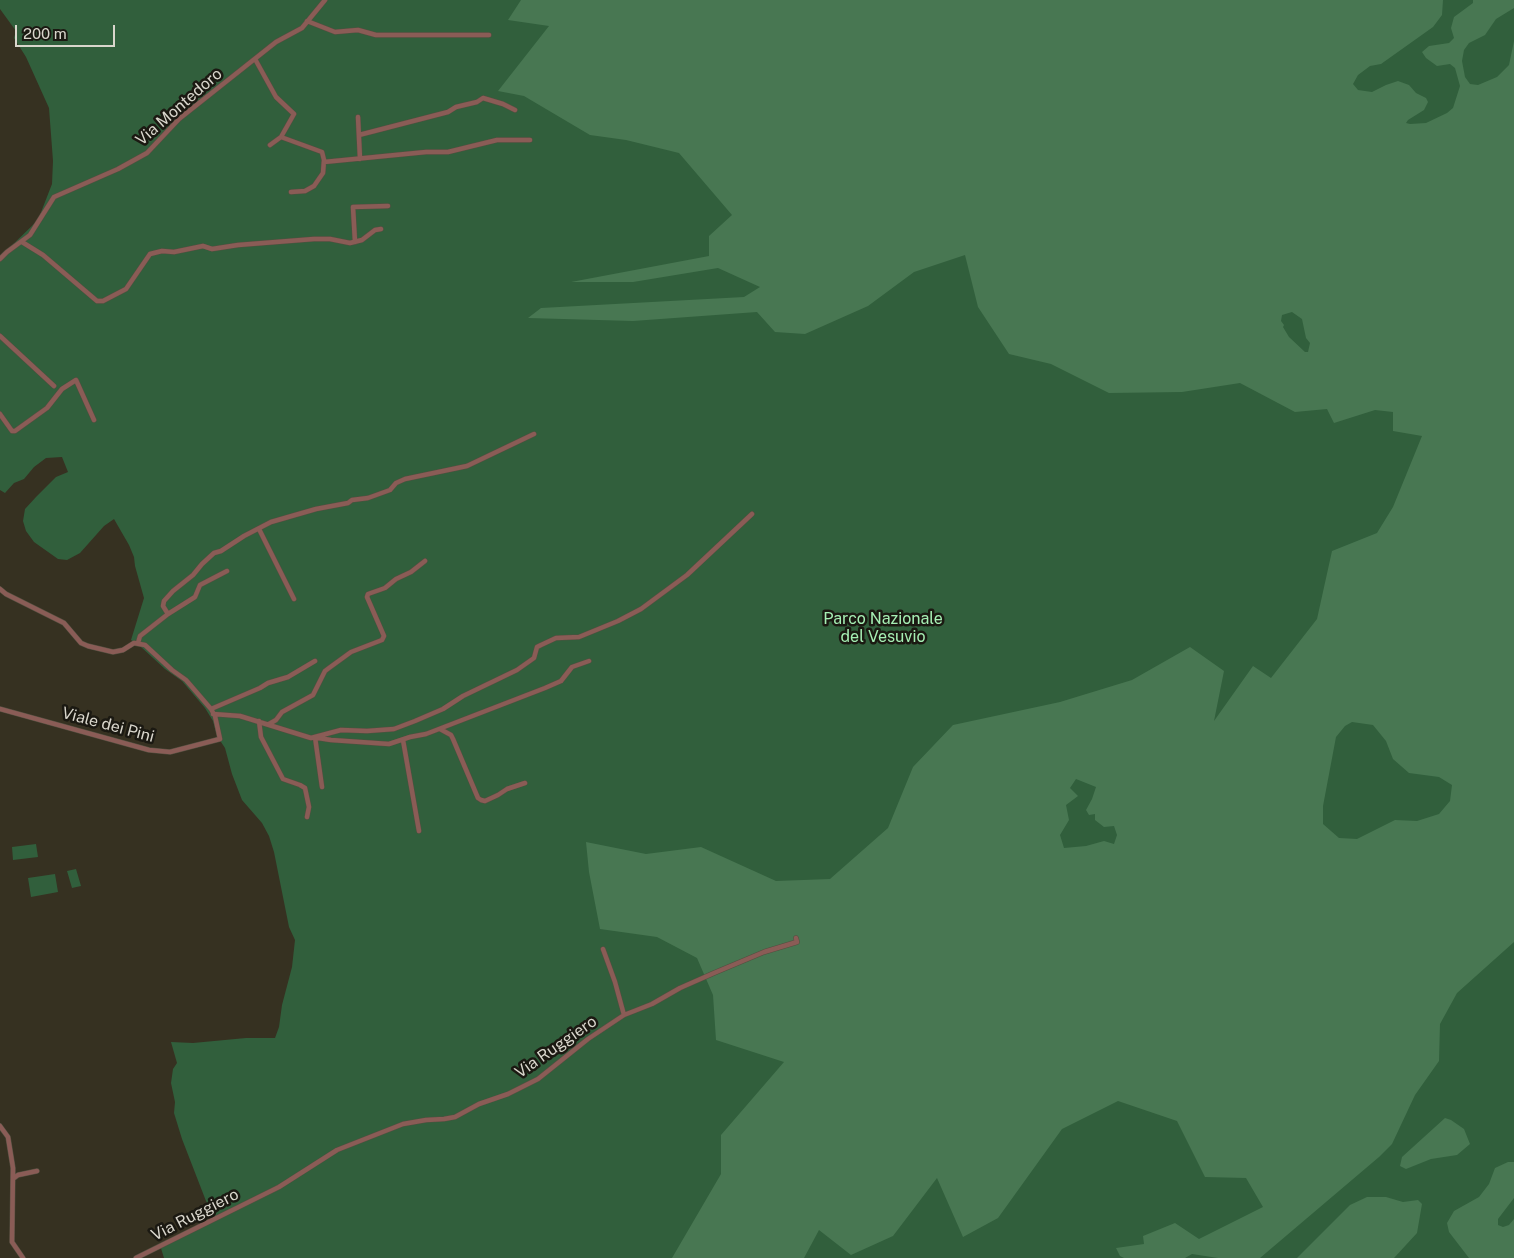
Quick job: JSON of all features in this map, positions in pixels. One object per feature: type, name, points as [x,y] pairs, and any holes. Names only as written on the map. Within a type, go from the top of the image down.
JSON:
[{"type":"street","name":"Via Montedoro","points":[[0,259],[30,235],[54,197],[118,169],[146,153],[179,120],[276,42],[297,31],[325,0]]},
{"type":"street","points":[[308,21],[335,32],[358,30],[376,34],[489,35]]},
{"type":"street","points":[[255,59],[276,97],[294,114],[281,137],[270,145]]},
{"type":"street","points":[[359,135],[448,112],[456,107],[477,102],[483,98],[515,110]]},
{"type":"street","points":[[358,117],[360,159]]},
{"type":"street","points":[[281,137],[322,152],[324,162],[322,177],[314,186],[305,191],[292,192]]},
{"type":"street","points":[[324,162],[426,152],[448,152],[504,139],[530,140]]},
{"type":"street","points":[[355,242],[353,207],[388,206]]},
{"type":"street","points":[[22,242],[43,255],[97,301],[103,301],[126,289],[150,254],[162,251],[174,252],[203,246],[212,249],[314,239],[330,239],[350,243],[362,240],[375,230],[382,229]]},
{"type":"street","points":[[0,336],[54,386]]},
{"type":"street","points":[[0,414],[12,431],[15,431],[47,408],[62,389],[76,380],[94,420]]},
{"type":"street","points":[[168,614],[163,605],[173,590],[193,575],[214,553],[222,551],[244,536],[271,522],[368,498],[390,490],[396,483],[405,479],[467,466],[534,434]]},
{"type":"street","points":[[316,737],[341,730],[394,729],[415,721],[443,709],[463,696],[517,670],[534,658],[538,647],[541,645],[556,638],[579,637],[625,617],[642,608],[687,575],[752,514]]},
{"type":"street","points":[[259,529],[294,599]]},
{"type":"street","points":[[269,724],[276,720],[282,712],[313,695],[329,668],[351,652],[382,640],[384,636],[367,596],[385,588],[425,561]]},
{"type":"street","points":[[0,589],[6,594],[64,623],[76,638],[88,646],[118,652],[138,643],[140,636],[168,614],[195,598],[200,586],[226,572]]},
{"type":"street","name":"Viale dei Pini","points":[[0,708],[159,752],[170,752],[220,738],[212,712],[186,680],[145,645],[138,643]]},
{"type":"street","points":[[212,712],[268,683],[288,677],[315,661]]},
{"type":"street","points":[[212,712],[240,716],[331,740],[389,744],[440,729],[561,681],[572,667],[589,661]]},
{"type":"street","points":[[259,721],[260,738],[283,779],[300,785],[306,790],[309,807],[308,817]]},
{"type":"street","points":[[440,729],[451,735],[478,798],[481,800],[484,801],[507,789],[525,783]]},
{"type":"street","points":[[316,737],[322,788]]},
{"type":"street","points":[[403,740],[419,831]]},
{"type":"street","name":"Via Ruggiero","points":[[136,1258],[279,1187],[338,1150],[403,1124],[455,1117],[479,1104],[508,1094],[538,1079],[588,1039],[624,1015],[652,1004],[680,988],[714,973],[764,952],[797,942],[796,938]]},
{"type":"street","points":[[603,949],[624,1015]]},
{"type":"street","points":[[0,1126],[6,1133],[9,1142],[14,1178],[12,1242],[23,1258]]},
{"type":"street","points":[[14,1178],[18,1175],[37,1171]]},
{"type":"green space","name":"Parco Nazionale del Vesuvio","points":[[0,0],[1514,0],[1514,1258],[164,1258],[160,1245],[215,1218],[206,1201],[174,1113],[175,1102],[171,1083],[173,1069],[177,1063],[171,1042],[193,1043],[246,1038],[275,1038],[292,967],[295,940],[289,927],[269,836],[262,823],[242,800],[225,748],[217,736],[213,721],[205,708],[182,681],[131,640],[144,598],[134,557],[114,519],[104,526],[80,553],[67,560],[58,559],[34,542],[26,531],[23,521],[25,509],[36,497],[56,477],[68,472],[62,457],[46,458],[34,467],[24,479],[14,483],[5,493],[0,490],[0,257],[38,220],[52,184],[53,161],[49,108],[26,57],[14,38],[16,31],[0,9]]},
{"type":"green space","points":[[521,0],[1443,0],[1442,15],[1433,27],[1381,64],[1370,66],[1358,75],[1353,84],[1358,90],[1372,92],[1398,81],[1409,85],[1416,93],[1426,98],[1428,102],[1424,110],[1406,123],[1410,124],[1426,123],[1447,113],[1453,108],[1460,86],[1455,68],[1450,64],[1437,66],[1426,58],[1422,52],[1429,46],[1449,43],[1454,38],[1451,28],[1454,17],[1473,3],[1473,0],[1514,0],[1514,8],[1496,19],[1485,35],[1469,43],[1464,50],[1462,61],[1465,77],[1470,84],[1478,85],[1497,77],[1509,65],[1514,41],[1514,942],[1457,993],[1440,1024],[1439,1061],[1415,1095],[1392,1144],[1260,1258],[1218,1258],[1192,1254],[1185,1258],[1124,1258],[1120,1256],[1116,1248],[1144,1244],[1143,1236],[1175,1223],[1199,1239],[1263,1207],[1246,1178],[1205,1177],[1177,1121],[1118,1101],[1062,1129],[998,1218],[963,1237],[937,1178],[893,1236],[851,1255],[819,1230],[804,1258],[672,1258],[721,1174],[721,1135],[784,1062],[716,1040],[713,995],[697,958],[657,937],[600,929],[589,872],[586,842],[646,854],[701,847],[776,881],[830,879],[888,828],[913,767],[953,725],[1060,702],[1132,680],[1190,647],[1224,671],[1214,721],[1253,666],[1271,678],[1317,619],[1332,551],[1377,533],[1393,507],[1422,436],[1393,431],[1393,412],[1375,410],[1334,423],[1327,409],[1295,412],[1240,383],[1182,392],[1109,393],[1051,364],[1009,354],[978,307],[965,255],[914,272],[868,306],[805,334],[775,332],[757,312],[633,321],[528,318],[541,308],[744,297],[760,287],[718,268],[633,282],[571,282],[709,256],[709,236],[732,215],[679,153],[626,140],[590,135],[524,96],[498,91],[549,26],[508,20]],"holes":[[[1292,312],[1302,319],[1306,338],[1310,343],[1308,352],[1305,352],[1289,337],[1283,327],[1282,315]],[[1352,722],[1373,725],[1386,741],[1393,759],[1409,773],[1439,777],[1452,785],[1450,801],[1439,814],[1417,821],[1395,820],[1357,839],[1339,838],[1323,824],[1323,806],[1336,737],[1345,726]],[[1076,779],[1096,787],[1086,810],[1089,815],[1095,814],[1095,820],[1104,827],[1114,826],[1117,835],[1114,844],[1104,841],[1086,846],[1064,848],[1060,835],[1069,820],[1066,805],[1078,796],[1070,788]]]},
{"type":"green space","points":[[36,844],[38,857],[13,860],[12,847]]},
{"type":"green space","points":[[76,869],[81,886],[72,888],[67,871]]},
{"type":"green space","points":[[55,874],[58,892],[31,897],[28,878]]},
{"type":"green space","points":[[1445,1118],[1464,1129],[1470,1144],[1457,1155],[1431,1159],[1406,1169],[1400,1166],[1402,1157]]},
{"type":"green space","points":[[1508,1162],[1514,1162],[1514,1198],[1498,1219],[1498,1225],[1503,1227],[1509,1225],[1514,1219],[1514,1258],[1469,1258],[1449,1232],[1447,1223],[1454,1211],[1479,1197],[1489,1184],[1495,1168]]},
{"type":"green space","points":[[1367,1197],[1386,1197],[1403,1202],[1418,1200],[1422,1204],[1417,1233],[1394,1258],[1297,1258],[1350,1205]]}]
